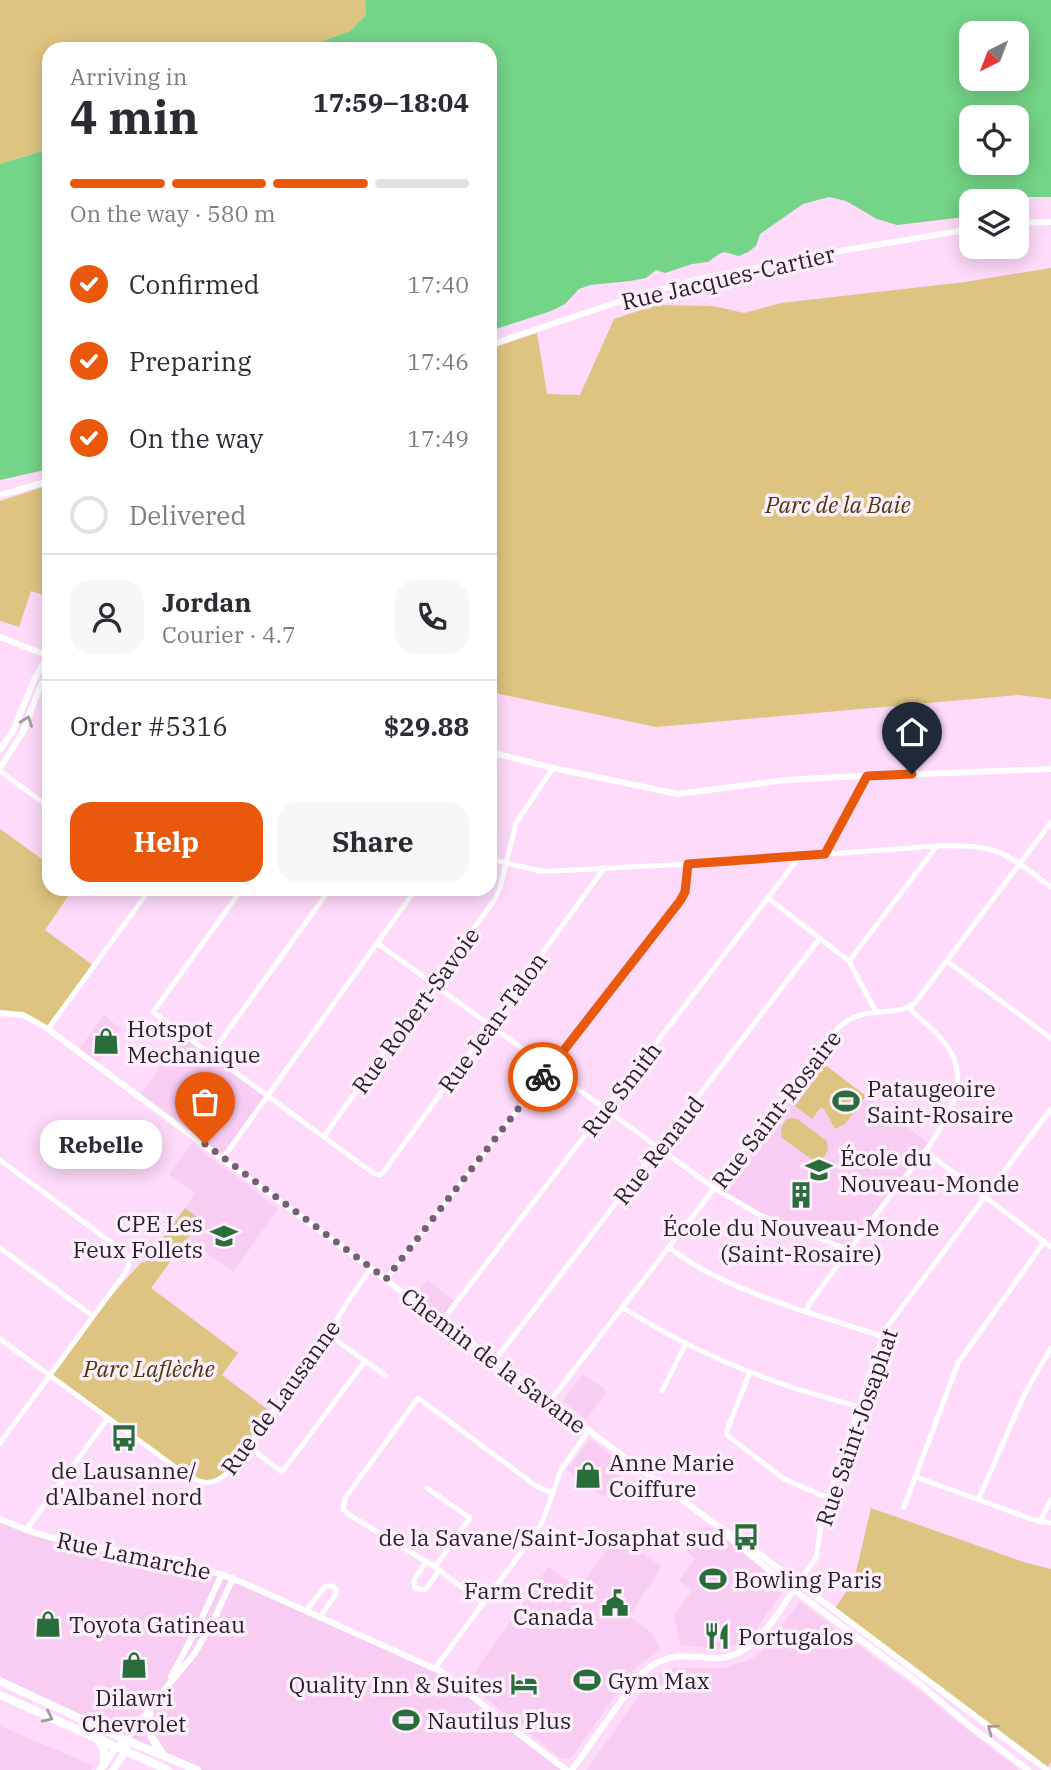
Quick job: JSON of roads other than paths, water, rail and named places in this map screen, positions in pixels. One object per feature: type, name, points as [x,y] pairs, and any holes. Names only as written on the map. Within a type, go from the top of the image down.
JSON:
[{"type":"main road","points":[[0,1681],[197,1770]]},
{"type":"main road","points":[[0,1695],[168,1770]]},
{"type":"main road","points":[[149,1710],[151,1736],[163,1755]]},
{"type":"main road","points":[[94,1725],[121,1728],[133,1725],[142,1718]]},
{"type":"main road","points":[[97,1739],[104,1750],[102,1767]]},
{"type":"main road","points":[[102,1767],[116,1747],[126,1740]]},
{"type":"main road","points":[[113,1770],[125,1752],[126,1740]]},
{"type":"street","points":[[1029,223],[1051,222]]},
{"type":"street","name":"Rue Jacques-Cartier","points":[[497,343],[639,295],[704,278],[959,231]]},
{"type":"street","points":[[0,495],[42,483]]},
{"type":"street","points":[[0,637],[42,653]]},
{"type":"street","points":[[0,750],[13,731],[42,667]]},
{"type":"street","points":[[42,685],[20,738],[0,769],[42,802]]},
{"type":"street","points":[[497,754],[678,794],[786,780],[1051,769]]},
{"type":"street","name":"Rue Robert-Savoie","points":[[497,895],[516,823],[553,768]]},
{"type":"street","points":[[825,854],[867,776]]},
{"type":"street","points":[[806,1312],[809,1304],[925,1151],[942,1126],[950,1108],[957,1087],[953,1056],[945,1044],[909,1008],[948,962],[1051,822]]},
{"type":"street","points":[[497,861],[540,871],[973,845],[1006,855],[1051,887]]},
{"type":"street","points":[[849,961],[937,846]]},
{"type":"street","name":"Rue Smith","points":[[442,1321],[800,856]]},
{"type":"street","points":[[386,1279],[680,901],[685,892],[688,864]]},
{"type":"street","name":"Rue Jean-Talon","points":[[324,1136],[373,1174],[380,1175],[604,868]]},
{"type":"street","points":[[48,1029],[145,896]]},
{"type":"street","points":[[237,896],[153,1012],[324,1136]]},
{"type":"street","points":[[211,1054],[325,896]]},
{"type":"street","points":[[223,1158],[411,896]]},
{"type":"street","name":"Rue Robert-Savoie","points":[[324,1136],[496,896]]},
{"type":"street","points":[[768,898],[849,961],[876,1012]]},
{"type":"street","name":"Rue Renaud","points":[[495,1360],[820,939]]},
{"type":"street","points":[[377,943],[714,1188],[758,1214],[849,1250]]},
{"type":"street","points":[[948,962],[1051,1038]]},
{"type":"street","name":"Rue Saint-Rosaire","points":[[550,1401],[838,1028],[856,1016],[909,1008]]},
{"type":"street","name":"Chemin de la Savane","points":[[0,1013],[23,1015],[48,1029],[712,1522],[748,1553],[1047,1770]]},
{"type":"street","name":"Rue Saint-Josaphat","points":[[796,1587],[816,1558],[828,1498],[882,1336],[1051,1109]]},
{"type":"street","points":[[925,1151],[1051,1247]]},
{"type":"street","points":[[0,1160],[124,1252],[128,1259],[128,1269],[0,1443]]},
{"type":"street","points":[[904,1507],[958,1363],[1044,1242]]},
{"type":"street","points":[[668,1247],[697,1266],[771,1300],[882,1336]]},
{"type":"street","points":[[0,1248],[93,1316]]},
{"type":"street","name":"Rue de Lausanne","points":[[0,1339],[191,1479],[214,1482],[223,1478],[248,1446],[329,1335],[371,1268]]},
{"type":"street","points":[[622,1307],[654,1327],[750,1372],[859,1407]]},
{"type":"street","points":[[329,1335],[386,1376]]},
{"type":"street","points":[[662,1391],[686,1343]]},
{"type":"street","points":[[978,1500],[1025,1393],[1051,1349]]},
{"type":"street","points":[[248,1446],[282,1472],[365,1361]]},
{"type":"street","points":[[750,1372],[727,1435],[790,1482],[828,1498]]},
{"type":"street","points":[[483,1603],[437,1569],[348,1514],[342,1505],[345,1499],[418,1398],[536,1486],[552,1493]]},
{"type":"street","points":[[26,1530],[108,1418]]},
{"type":"street","points":[[435,1668],[540,1526],[563,1466],[589,1430]]},
{"type":"street","points":[[916,1477],[1040,1522],[1051,1523]]},
{"type":"street","points":[[426,1562],[414,1580],[415,1588],[426,1589],[470,1518],[427,1488]]},
{"type":"street","points":[[1040,1522],[1051,1499]]},
{"type":"street","name":"Rue Lamarche","points":[[0,1519],[26,1530],[70,1542],[173,1559],[233,1578],[446,1674],[566,1770]]},
{"type":"street","points":[[166,1688],[200,1624],[222,1574]]},
{"type":"street","points":[[126,1740],[195,1653],[233,1578]]},
{"type":"street","points":[[306,1611],[323,1588],[332,1586],[336,1589],[336,1594],[320,1617]]},
{"type":"street","points":[[572,1770],[646,1670],[673,1656],[716,1658],[741,1651],[761,1634],[796,1587]]},
{"type":"street","name":"Chemin de la Savane","points":[[796,1587],[1028,1770]]},
{"type":"place","name":"Hotspot Mechanique","points":[[106,1041]]},
{"type":"place","name":"Pataugeoire Saint-Rosaire","points":[[846,1101]]},
{"type":"place","name":"Rebelle","points":[[205,1144]]},
{"type":"place","name":"École du Nouveau-Monde","points":[[819,1170]]},
{"type":"place","name":"École du Nouveau-Monde (Saint-Rosaire)","points":[[801,1195]]},
{"type":"place","name":"CPE Les Feux Follets","points":[[224,1236]]},
{"type":"place","name":"de Lausanne/ d'Albanel nord","points":[[124,1438]]},
{"type":"place","name":"Anne Marie Coiffure","points":[[588,1475]]},
{"type":"place","name":"de la Savane/Saint-Josaphat sud","points":[[746,1537]]},
{"type":"place","name":"Bowling Paris","points":[[713,1579]]},
{"type":"place","name":"Farm Credit Canada","points":[[615,1603]]},
{"type":"place","name":"Toyota Gatineau","points":[[48,1624]]},
{"type":"place","name":"Portugalos","points":[[717,1636]]},
{"type":"place","name":"Dilawri Chevrolet","points":[[134,1665]]},
{"type":"place","name":"Gym Max","points":[[587,1680]]},
{"type":"place","name":"Quality Inn & Suites","points":[[524,1684]]},
{"type":"place","name":"Nautilus Plus","points":[[406,1720]]},
{"type":"park label","name":"Parc de la Baie","points":[[838,504]]},
{"type":"park label","name":"Parc Laflèche","points":[[149,1368]]}]
